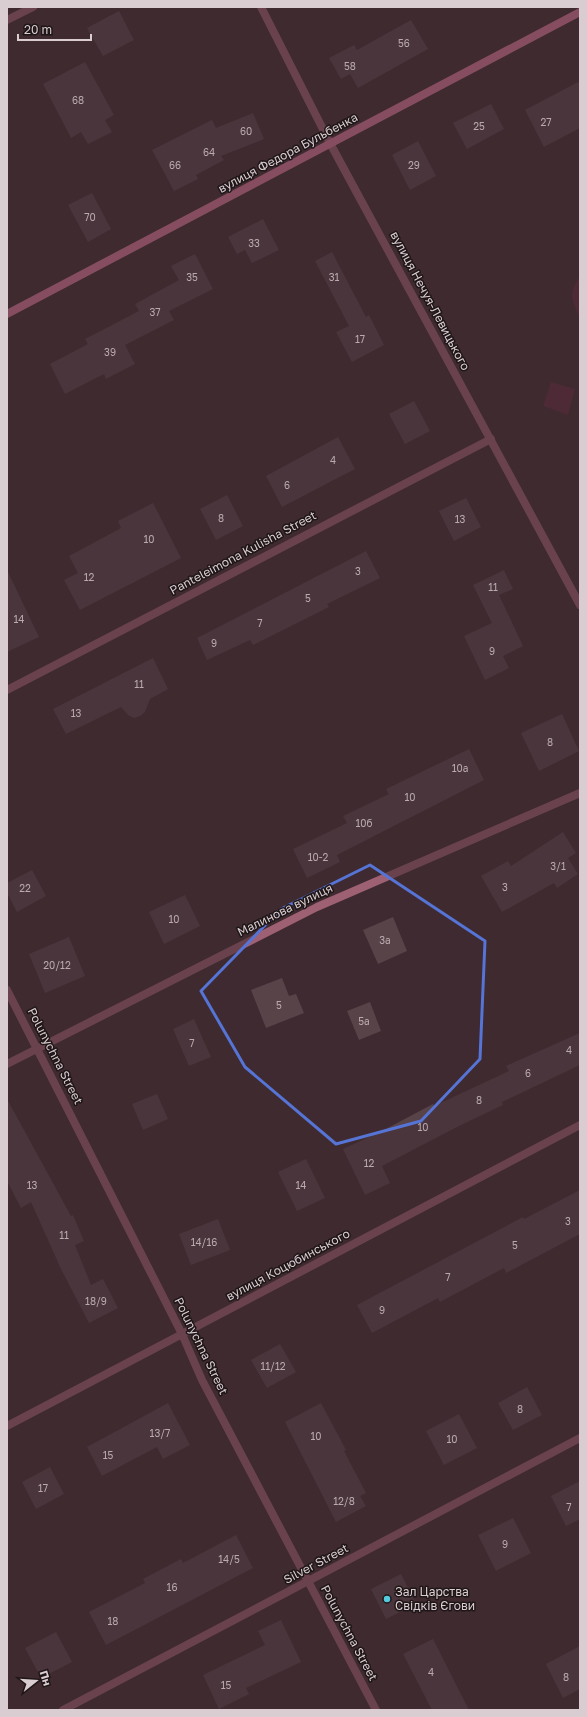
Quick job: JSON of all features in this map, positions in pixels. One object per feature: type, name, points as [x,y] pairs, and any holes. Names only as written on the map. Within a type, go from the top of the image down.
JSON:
[{"type":"street","points":[[7,20],[33,7]]},
{"type":"street","name":"вулиця Нечуя-Левицького","points":[[261,7],[331,144],[580,605]]},
{"type":"street","name":"вулиця Федора Бульбенка","points":[[7,314],[580,12]]},
{"type":"street","name":"Panteleimona Kulisha Street","points":[[7,690],[491,439]]},
{"type":"street","name":"Малинова вулиця","points":[[7,1064],[317,907],[580,793]]},
{"type":"street","name":"Polunychna Street","points":[[7,990],[182,1334],[202,1380],[376,1710]]},
{"type":"street","name":"вулиця Коцюбинського","points":[[7,1426],[580,1125]]},
{"type":"street","name":"Silver Street","points":[[63,1710],[580,1438]]},
{"type":"highlighted area","points":[[370,865],[485,941],[480,1059],[421,1121],[336,1144],[245,1067],[201,991],[281,909]]},
{"type":"shaded area","points":[[580,276],[580,318],[573,301],[572,292]]},
{"type":"shaded area","points":[[551,382],[575,389],[568,415],[543,406]]},
{"type":"building","points":[[119,11],[134,40],[103,56],[87,28]]},
{"type":"building","points":[[411,20],[428,49],[358,88],[350,74],[341,79],[329,58],[354,45],[357,50]]},
{"type":"building","points":[[85,62],[114,115],[105,120],[112,132],[88,144],[81,132],[71,138],[43,84]]},
{"type":"building","points":[[580,81],[580,128],[544,147],[525,110]]},
{"type":"building","points":[[491,104],[504,129],[467,149],[453,123]]},
{"type":"building","points":[[253,113],[264,139],[221,156],[224,160],[196,175],[198,179],[174,191],[152,150],[212,120],[216,128]]},
{"type":"building","points":[[418,141],[436,176],[410,190],[392,155]]},
{"type":"building","points":[[92,193],[111,229],[88,242],[68,205]]},
{"type":"building","points":[[263,219],[279,250],[252,263],[245,250],[237,254],[228,237]]},
{"type":"building","points":[[332,252],[366,317],[369,315],[384,345],[352,362],[336,332],[349,326],[315,261]]},
{"type":"building","points":[[195,254],[213,289],[169,311],[174,320],[125,345],[135,364],[106,379],[104,374],[65,394],[50,364],[88,344],[85,339],[139,311],[135,304],[179,280],[171,266]]},
{"type":"building","points":[[414,401],[430,431],[405,444],[389,414]]},
{"type":"building","points":[[338,437],[355,469],[282,507],[266,476]]},
{"type":"building","points":[[227,495],[243,526],[216,540],[200,509]]},
{"type":"building","points":[[466,498],[481,527],[454,541],[439,511]]},
{"type":"building","points":[[153,503],[181,558],[80,610],[64,580],[78,573],[69,556],[121,528],[118,521]]},
{"type":"building","points":[[366,551],[380,578],[327,604],[329,607],[253,645],[250,640],[207,660],[197,638]]},
{"type":"building","points":[[7,570],[39,637],[7,652]]},
{"type":"building","points":[[504,570],[513,589],[499,595],[523,646],[503,656],[509,668],[485,680],[464,636],[492,623],[473,585]]},
{"type":"building","points":[[153,658],[168,689],[150,699],[145,712],[134,718],[128,715],[121,707],[66,734],[53,709]]},
{"type":"building","points":[[562,714],[579,751],[539,771],[521,733]]},
{"type":"building","points":[[469,749],[484,780],[337,855],[340,862],[307,878],[293,849],[347,823],[343,816],[389,794],[386,789]]},
{"type":"building","points":[[563,832],[576,853],[568,858],[578,874],[557,888],[554,883],[502,912],[481,876],[508,861],[511,866]]},
{"type":"building","points":[[32,870],[46,896],[17,912],[7,893],[7,883]]},
{"type":"building","points":[[185,895],[200,926],[164,944],[149,912]]},
{"type":"building","points":[[393,917],[407,951],[378,964],[363,930]]},
{"type":"building","points":[[69,937],[85,976],[45,993],[29,954]]},
{"type":"building","points":[[282,978],[289,996],[296,994],[304,1013],[266,1028],[251,990]]},
{"type":"building","points":[[370,1002],[381,1031],[359,1040],[347,1011]]},
{"type":"building","points":[[194,1019],[211,1057],[189,1066],[173,1029]]},
{"type":"building","points":[[580,1033],[580,1065],[502,1102],[503,1105],[382,1166],[390,1183],[365,1195],[343,1149],[382,1131],[433,1104],[434,1106],[509,1071],[506,1066]]},
{"type":"building","points":[[157,1094],[168,1119],[143,1130],[132,1104]]},
{"type":"building","points":[[7,1099],[71,1216],[73,1215],[84,1241],[75,1245],[91,1285],[103,1279],[118,1308],[89,1323],[61,1269],[31,1202],[21,1208],[7,1181]]},
{"type":"building","points":[[306,1159],[325,1198],[297,1211],[278,1172]]},
{"type":"building","points":[[580,1190],[580,1234],[506,1273],[504,1268],[440,1302],[438,1298],[372,1333],[357,1305],[523,1217],[524,1219]]},
{"type":"building","points":[[218,1219],[230,1250],[191,1265],[179,1234]]},
{"type":"building","points":[[280,1344],[296,1372],[267,1388],[251,1360]]},
{"type":"building","points":[[527,1387],[542,1415],[513,1430],[498,1403]]},
{"type":"building","points":[[168,1403],[190,1445],[163,1459],[157,1447],[102,1476],[87,1447]]},
{"type":"building","points":[[321,1403],[346,1450],[344,1451],[366,1493],[360,1496],[366,1506],[336,1522],[285,1422]]},
{"type":"building","points":[[459,1414],[477,1448],[444,1465],[426,1431]]},
{"type":"building","points":[[50,1467],[64,1494],[36,1509],[22,1482]]},
{"type":"building","points":[[580,1481],[580,1519],[566,1526],[551,1496]]},
{"type":"building","points":[[513,1518],[531,1553],[496,1571],[478,1535]]},
{"type":"building","points":[[236,1535],[253,1568],[106,1645],[89,1612],[145,1583],[143,1579],[181,1559],[183,1563]]},
{"type":"building","points":[[401,1574],[416,1604],[386,1619],[371,1589]]},
{"type":"building","points":[[281,1620],[301,1662],[246,1688],[249,1694],[219,1709],[203,1675],[265,1645],[258,1631]]},
{"type":"building","points":[[56,1632],[72,1662],[41,1678],[25,1648]]},
{"type":"building","points":[[433,1639],[469,1710],[432,1710],[403,1654]]},
{"type":"building","points":[[580,1646],[580,1689],[563,1698],[546,1664]]},
{"type":"place","name":"Зал Царства Свідків Єгови","points":[[387,1599]]}]
